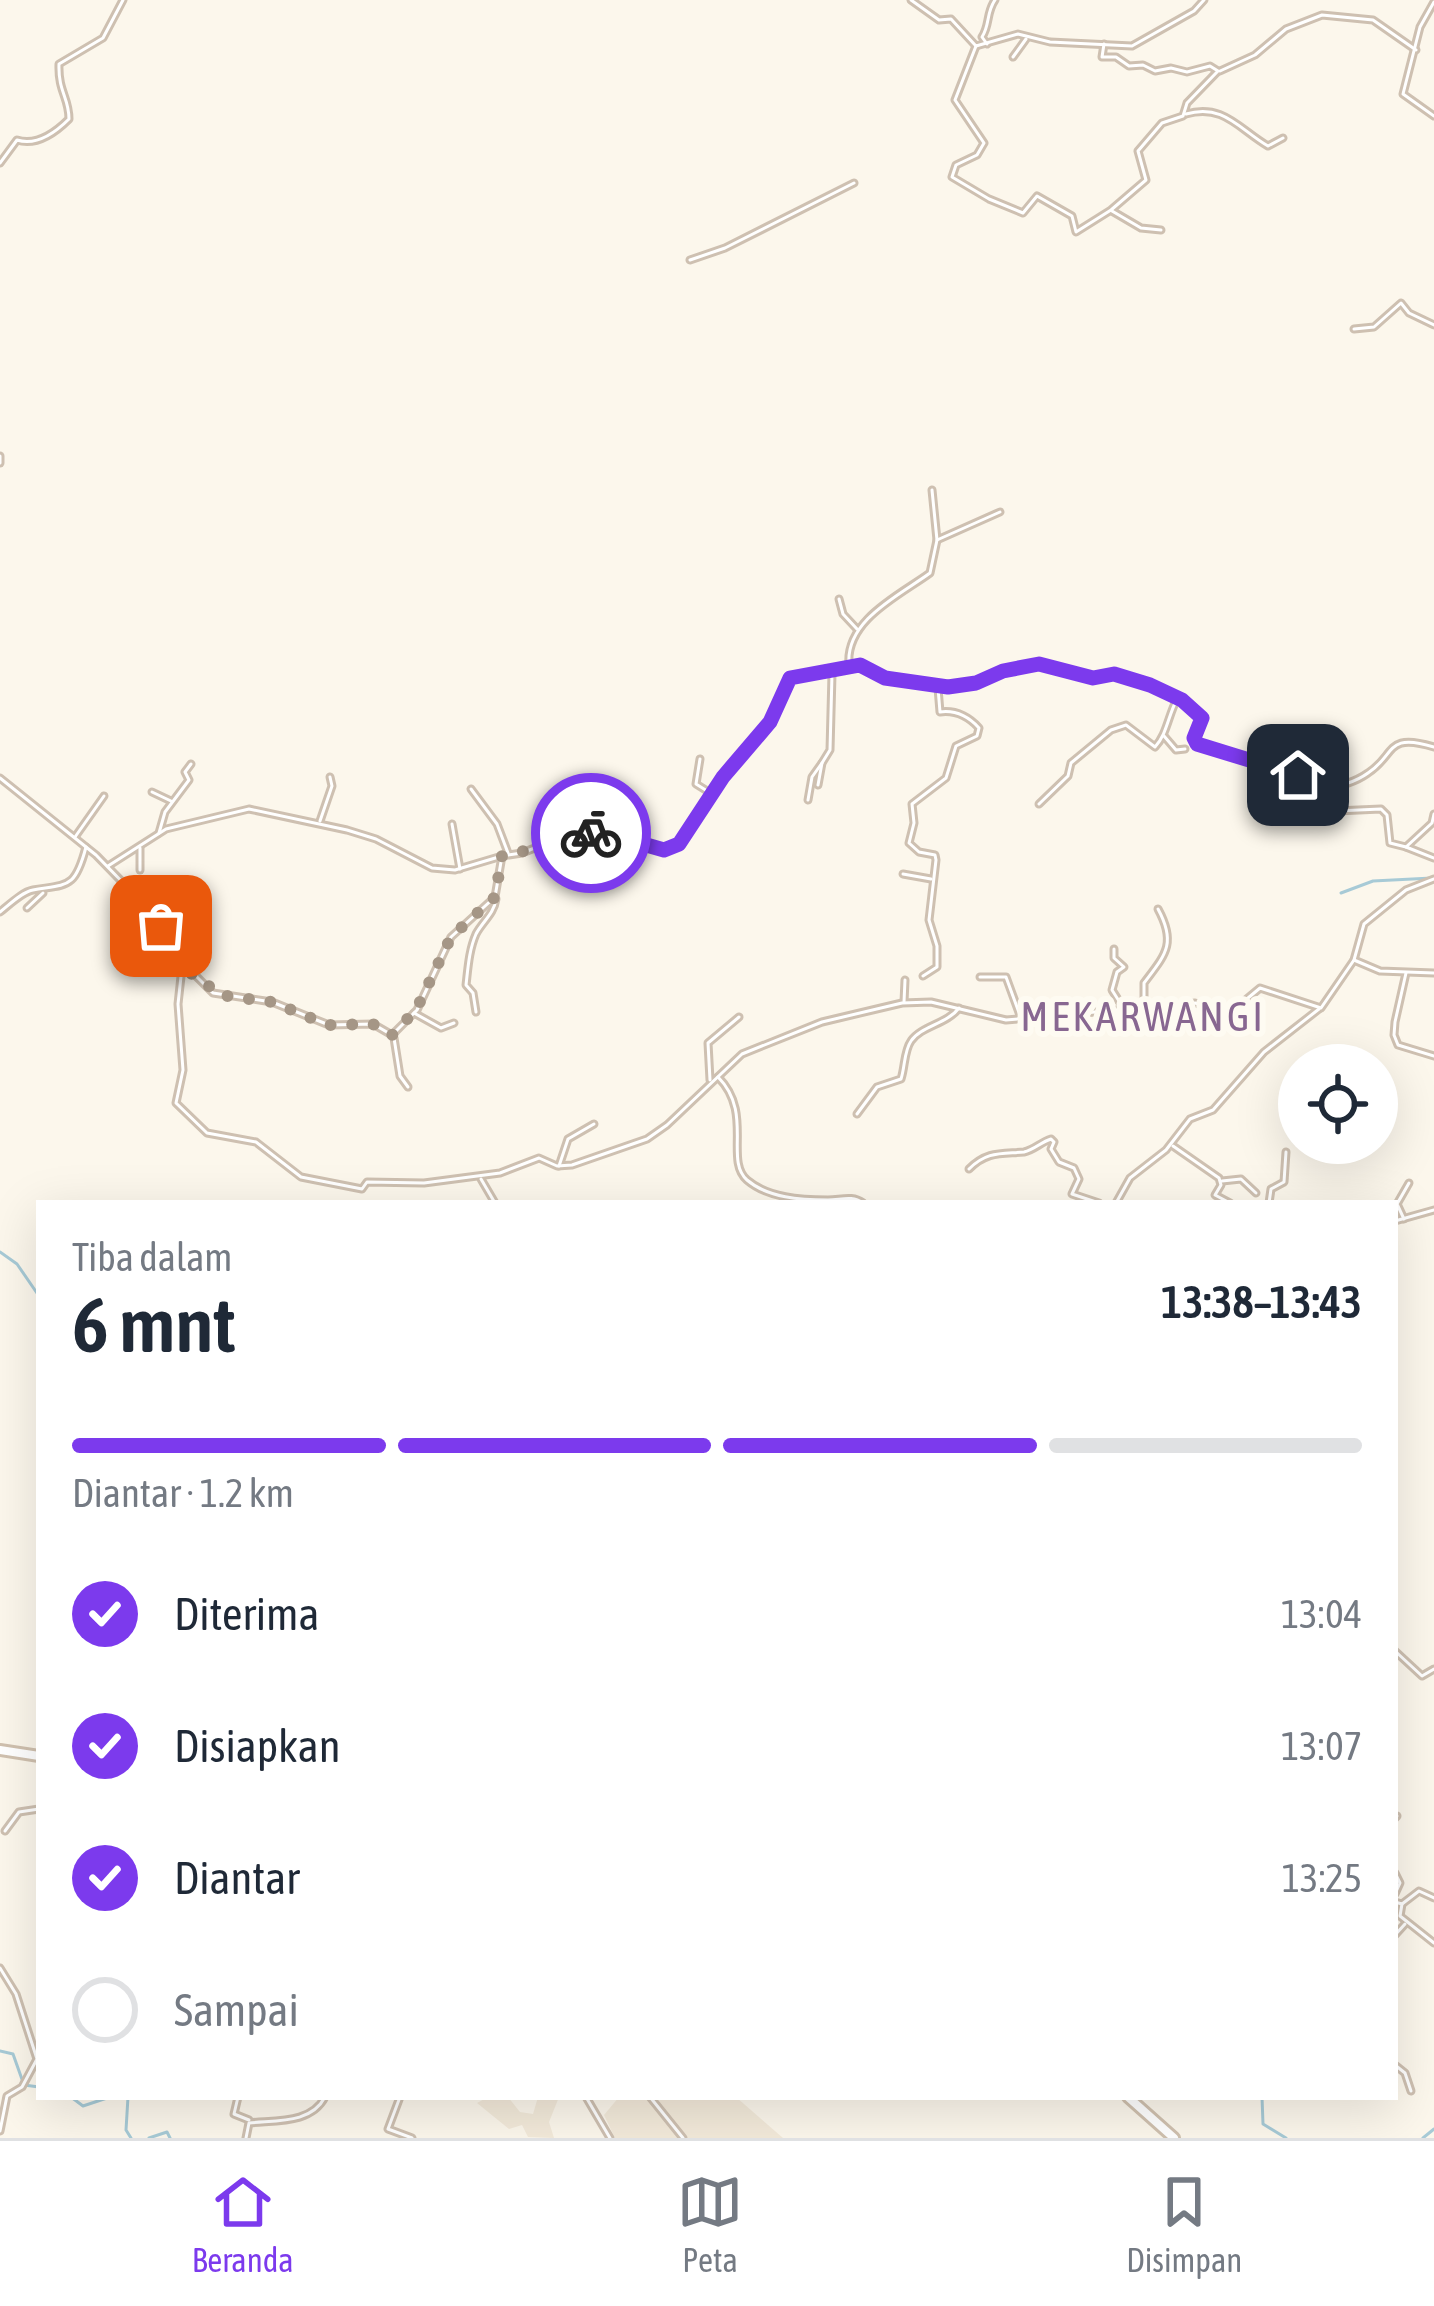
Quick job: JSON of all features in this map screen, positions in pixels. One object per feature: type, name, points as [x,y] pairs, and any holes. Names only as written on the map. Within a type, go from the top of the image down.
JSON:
[{"type":"main road","points":[[0,1750],[36,1756]]},
{"type":"main road","points":[[1131,2100],[1174,2138]]},
{"type":"street","points":[[0,164],[16,140],[39,142],[69,119],[68,103],[59,92],[59,64],[103,38],[123,0]]},
{"type":"street","points":[[911,0],[939,20],[951,19],[976,46]]},
{"type":"street","points":[[987,44],[982,37],[995,0]]},
{"type":"street","points":[[976,46],[1011,35],[1132,46],[1194,11],[1204,0]]},
{"type":"street","points":[[1434,2],[1408,62],[1403,96],[1434,116]]},
{"type":"street","points":[[1184,115],[1185,105],[1218,71],[1255,55],[1281,31],[1322,15],[1373,20],[1415,50]]},
{"type":"street","points":[[1013,56],[1028,36]]},
{"type":"street","points":[[1104,44],[1102,57],[1118,57],[1129,66],[1186,72],[1210,66],[1218,71]]},
{"type":"street","points":[[976,46],[955,100],[984,143],[977,155],[956,165],[953,179],[1023,212],[1037,196],[1072,216],[1076,232],[1147,179],[1138,151],[1162,123],[1202,111],[1227,115],[1268,146],[1283,138]]},
{"type":"street","points":[[690,260],[725,248],[854,183]]},
{"type":"street","points":[[1111,210],[1139,228],[1161,230]]},
{"type":"street","points":[[1354,329],[1374,327],[1401,303],[1409,313],[1434,325]]},
{"type":"street","points":[[850,667],[848,646],[859,630],[902,590],[931,573],[937,540],[932,490]]},
{"type":"street","points":[[937,540],[1000,512]]},
{"type":"street","points":[[839,599],[843,614],[859,630]]},
{"type":"street","points":[[106,866],[159,833],[249,809],[376,839],[432,868],[460,869],[565,836],[598,833],[662,850],[672,848],[687,835],[712,794],[770,722],[790,678],[860,665],[885,678],[938,686],[976,683],[1003,671],[1039,664],[1093,678],[1114,674],[1178,698],[1201,715],[1194,738],[1197,744],[1315,781],[1326,804],[1336,812],[1385,812],[1390,843],[1434,858]]},
{"type":"street","points":[[808,800],[812,777],[830,753],[832,672]]},
{"type":"street","points":[[923,976],[938,967],[929,920],[934,855],[919,853],[909,843],[912,804],[946,778],[956,746],[977,736],[979,728],[970,718],[940,712],[938,686]]},
{"type":"street","points":[[1039,804],[1067,776],[1071,763],[1115,728],[1126,725],[1153,748],[1164,736],[1178,698]]},
{"type":"street","points":[[1164,736],[1176,750],[1185,749]]},
{"type":"street","points":[[1319,789],[1337,787],[1370,772],[1390,748],[1410,742],[1434,747]]},
{"type":"street","points":[[700,759],[695,784],[712,794]]},
{"type":"street","points":[[159,833],[161,820],[189,780],[185,772],[191,764]]},
{"type":"street","points":[[818,785],[822,764]]},
{"type":"street","points":[[319,824],[332,786],[330,777]]},
{"type":"street","points":[[0,778],[86,847],[134,893],[150,919],[179,936],[184,949],[178,1016],[183,1070],[176,1103],[208,1133],[256,1142],[293,1173],[331,1186],[362,1189],[367,1182],[424,1183],[500,1174],[539,1158],[559,1166],[572,1165],[651,1137],[742,1054],[804,1028],[904,1002],[916,1000],[997,1019],[1196,1003],[1232,1013],[1260,988],[1321,1008]]},
{"type":"street","points":[[471,789],[497,824],[505,856],[496,906],[478,932],[469,960],[466,985],[473,993],[476,1012]]},
{"type":"street","points":[[152,792],[172,802]]},
{"type":"street","points":[[74,837],[104,796]]},
{"type":"street","points":[[1406,847],[1432,824],[1434,814]]},
{"type":"street","points":[[452,824],[460,869]]},
{"type":"street","points":[[140,846],[140,870]]},
{"type":"street","points":[[0,912],[27,892],[62,887],[86,847]]},
{"type":"street","points":[[903,874],[933,880]]},
{"type":"street","points":[[1118,1200],[1130,1178],[1171,1144],[1190,1119],[1213,1110],[1238,1076],[1321,1008],[1354,960],[1364,924],[1406,890],[1434,879]]},
{"type":"street","points":[[27,908],[44,892]]},
{"type":"street","points":[[392,1035],[414,1013],[451,937],[495,897]]},
{"type":"street","points":[[1144,1008],[1144,983],[1162,963],[1168,946],[1168,931],[1158,909]]},
{"type":"street","points":[[1114,949],[1114,958],[1124,967],[1112,988],[1127,1012]]},
{"type":"street","points":[[1354,960],[1380,970],[1434,973]]},
{"type":"street","points":[[182,970],[220,995],[272,1002],[328,1025],[373,1024],[392,1035],[400,1076],[408,1087]]},
{"type":"street","points":[[1406,973],[1394,1035],[1398,1045],[1434,1056]]},
{"type":"street","points":[[980,977],[1006,977],[1021,1019]]},
{"type":"street","points":[[904,1002],[905,980]]},
{"type":"street","points":[[856,1114],[877,1087],[902,1079],[914,1036],[959,1008]]},
{"type":"street","points":[[710,1082],[708,1043],[736,1018],[730,1011]]},
{"type":"street","points":[[414,1013],[441,1028],[454,1023]]},
{"type":"street","points":[[717,1076],[739,1110],[736,1137],[746,1178],[780,1196],[859,1200]]},
{"type":"street","points":[[559,1166],[568,1139],[594,1124]]},
{"type":"street","points":[[969,1169],[981,1157],[1029,1151],[1051,1138],[1058,1161],[1074,1168],[1079,1180],[1072,1194],[1090,1200]]},
{"type":"street","points":[[1171,1144],[1222,1181],[1241,1179],[1256,1193]]},
{"type":"street","points":[[1269,1200],[1271,1189],[1283,1182],[1285,1164]]},
{"type":"street","points":[[478,1176],[493,1200]]},
{"type":"street","points":[[1222,1181],[1216,1196],[1224,1200]]},
{"type":"street","points":[[1398,1202],[1409,1184]]},
{"type":"street","points":[[1398,1206],[1404,1219]]},
{"type":"street","points":[[1398,1220],[1434,1210]]},
{"type":"street","points":[[1398,1654],[1422,1676],[1434,1669]]},
{"type":"street","points":[[4,1831],[19,1812],[36,1809]]},
{"type":"street","points":[[1434,1898],[1419,1891],[1398,1903],[1406,1922],[1434,1943]]},
{"type":"street","points":[[1398,1931],[1406,1922]]},
{"type":"street","points":[[0,1968],[16,1994],[36,2054]]},
{"type":"street","points":[[0,2131],[7,2096],[22,2087],[36,2061]]},
{"type":"street","points":[[1398,2067],[1411,2091]]},
{"type":"street","points":[[237,2100],[234,2114],[252,2122],[292,2121],[319,2108],[323,2100]]},
{"type":"street","points":[[399,2100],[388,2129],[412,2138]]},
{"type":"street","points":[[588,2100],[610,2138]]},
{"type":"street","points":[[654,2100],[683,2138]]},
{"type":"street","points":[[246,2138],[252,2122]]},
{"type":"shaded area","points":[[510,2100],[520,2112],[533,2114],[537,2100],[558,2100],[549,2122],[554,2138],[528,2137],[522,2125],[509,2129],[477,2103]]},
{"type":"shaded area","points":[[616,2100],[739,2100],[783,2138],[615,2138],[604,2115]]},
{"type":"waterway","points":[[1341,893],[1373,881],[1432,878]]},
{"type":"waterway","points":[[0,1252],[17,1264],[36,1292]]},
{"type":"waterway","points":[[0,2051],[13,2054],[24,2085],[36,2087]]},
{"type":"waterway","points":[[75,2100],[83,2106],[101,2100]]},
{"type":"waterway","points":[[128,2100],[126,2130],[131,2138]]},
{"type":"waterway","points":[[1262,2100],[1263,2124],[1286,2138]]},
{"type":"waterway","points":[[1423,2138],[1434,2129]]},
{"type":"waterway","points":[[149,2138],[167,2132],[170,2138]]},
{"type":"way so far","points":[[161,926],[177,933],[182,942],[182,970],[195,975],[213,993],[272,1002],[328,1025],[373,1024],[392,1035],[416,1010],[451,937],[495,897],[502,856],[565,836],[591,833]]},
{"type":"district","name":"MEKARWANGI","points":[[1143,1016]]},
{"type":"route","points":[[591,833],[662,850],[679,844],[723,777],[770,722],[790,678],[852,665],[867,667],[885,678],[948,687],[1039,664],[1093,678],[1114,674],[1150,685],[1196,709],[1202,718],[1194,738],[1197,744],[1298,775]]}]
